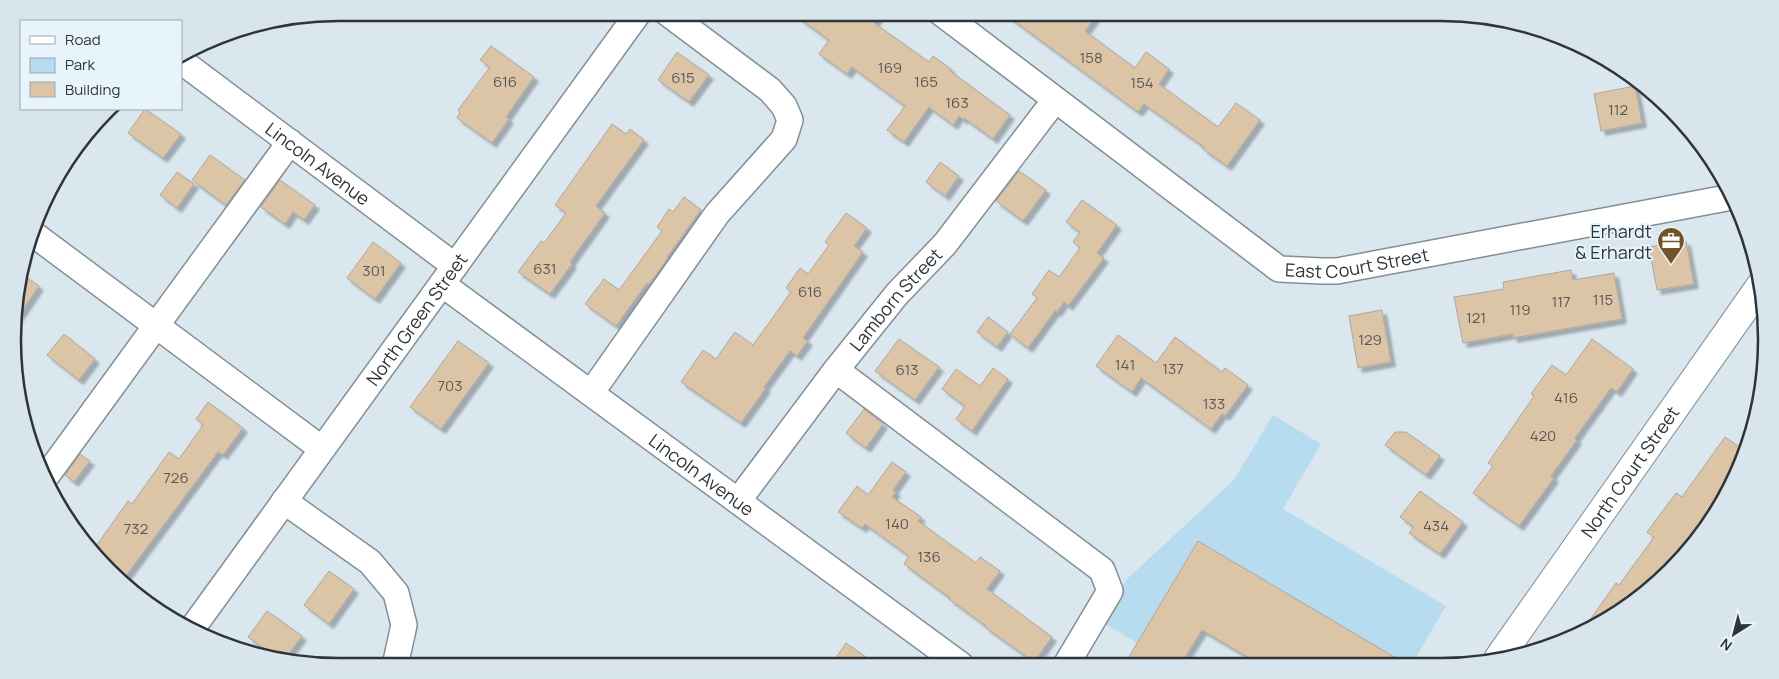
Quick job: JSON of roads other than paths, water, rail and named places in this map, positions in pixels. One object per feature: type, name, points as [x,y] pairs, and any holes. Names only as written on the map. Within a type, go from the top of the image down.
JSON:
[{"type":"main road","name":"North Court Street","points":[[1503,652],[1754,294]]},
{"type":"street","name":"North Green Street","points":[[196,623],[632,21]]},
{"type":"street","points":[[591,393],[717,214],[784,139],[790,120],[784,106],[770,90],[678,21]]},
{"type":"street","name":"East Court Street","points":[[952,21],[1279,269],[1337,270],[1725,198]]},
{"type":"street","name":"Lincoln Avenue","points":[[183,62],[290,142],[591,393],[951,658]]},
{"type":"street","name":"Lamborn Street","points":[[738,501],[836,370],[897,294],[945,244],[1055,100]]},
{"type":"street","points":[[50,471],[290,142]]},
{"type":"street","points":[[38,237],[322,449]]},
{"type":"street","points":[[836,370],[1102,570],[1110,591],[1070,658]]},
{"type":"street","points":[[284,501],[370,562],[396,593],[404,625],[397,658]]},
{"type":"place","name":"Erhardt & Erhardt","points":[[1671,265]]}]
